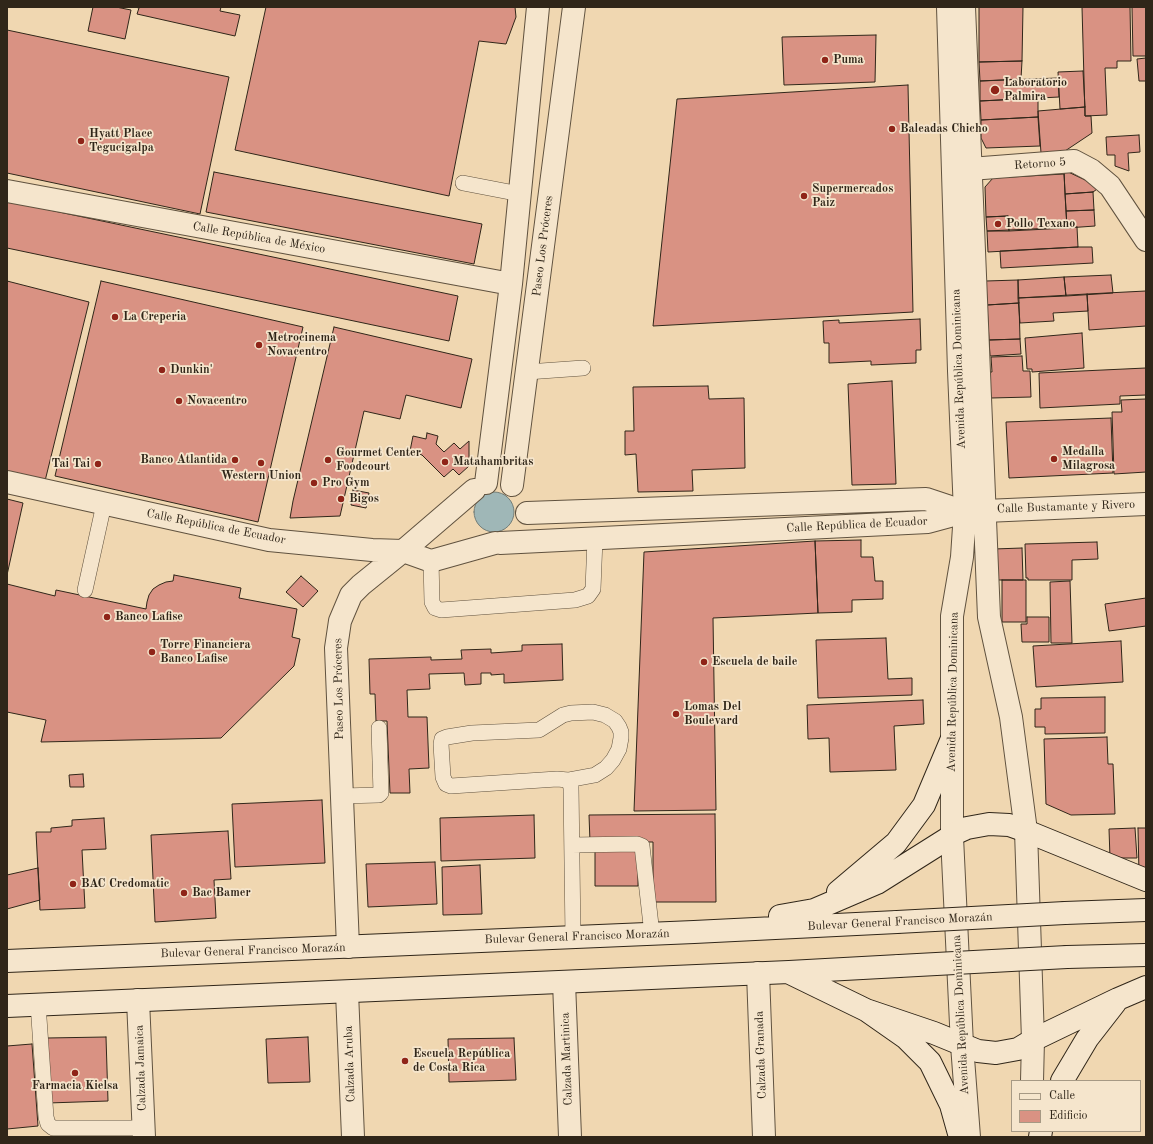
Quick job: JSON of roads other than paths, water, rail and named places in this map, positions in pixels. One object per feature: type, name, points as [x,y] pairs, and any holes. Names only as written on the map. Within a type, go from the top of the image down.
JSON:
[{"type":"street","points":[[480,486],[511,284],[538,7]]},
{"type":"street","name":"Paseo Los Próceres","points":[[512,486],[574,7]]},
{"type":"street","name":"Avenida República Dominicana","points":[[948,7],[958,371],[989,617],[1011,717],[1026,831],[1033,1040],[1032,1080]]},
{"type":"street","name":"Avenida República Dominicana","points":[[964,7],[970,168],[975,511],[962,557],[952,616],[951,741],[952,837],[962,1045],[969,1137]]},
{"type":"street","name":"Retorno 5","points":[[970,168],[1074,161],[1090,170],[1110,186],[1146,240]]},
{"type":"street","name":"Calle República de México","points":[[7,191],[511,284]]},
{"type":"street","points":[[495,481],[504,482],[512,486],[523,497],[527,513],[526,522],[522,530],[509,541],[498,543],[485,542],[476,536],[468,526],[465,519],[465,508],[468,498],[480,486],[495,481]]},
{"type":"street","name":"Calle República de Ecuador","points":[[7,482],[269,540],[372,550],[403,551],[431,561],[498,543],[928,522],[975,511]]},
{"type":"street","name":"Paseo Los Próceres","points":[[348,947],[336,648],[340,621],[351,595],[361,585],[480,486]]},
{"type":"street","name":"Calle República de Ecuador","points":[[527,513],[926,499],[975,511]]},
{"type":"street","name":"Calle Bustamante y Rivero","points":[[975,511],[1146,504]]},
{"type":"street","points":[[814,910],[854,879],[896,843],[924,805],[951,741]]},
{"type":"street","points":[[694,932],[814,910],[877,883],[967,828],[989,824],[1009,826],[1026,831],[1146,880]]},
{"type":"street","name":"Bulevar General Francisco Morazán","points":[[7,961],[652,934],[1146,910]]},
{"type":"street","points":[[7,1006],[758,974],[1067,957],[1146,955]]},
{"type":"street","points":[[789,972],[866,1010],[934,1033],[978,1051],[996,1053],[1018,1049],[1033,1040],[1146,987]]},
{"type":"street","name":"Calzada Granada","points":[[758,974],[764,1137]]},
{"type":"street","name":"Calzada Martinica","points":[[564,982],[570,1137]]},
{"type":"street","name":"Calzada Aruba","points":[[347,992],[353,1137]]},
{"type":"street","points":[[1063,1080],[1086,1039],[1118,999]]},
{"type":"street","name":"Calzada Jamaica","points":[[138,1000],[143,1132]]},
{"type":"street","points":[[866,1010],[906,1038],[930,1062],[951,1105],[960,1137]]},
{"type":"lane","points":[[463,183],[520,194]]},
{"type":"lane","points":[[527,372],[583,368]]},
{"type":"lane","points":[[85,590],[104,504]]},
{"type":"lane","points":[[431,561],[432,602],[435,608],[441,610],[575,600],[588,596],[593,590],[595,538]]},
{"type":"lane","points":[[593,712],[605,715],[615,722],[620,727],[622,732],[619,749],[614,760],[606,768],[595,775],[568,780],[557,779],[451,786],[446,784],[442,776],[442,739],[472,733],[539,730],[562,715],[571,713],[593,712]]},
{"type":"lane","points":[[342,796],[379,795],[381,793],[379,728]]},
{"type":"lane","points":[[568,780],[571,787],[572,937]]},
{"type":"lane","points":[[572,845],[637,844],[642,846],[652,934]]},
{"type":"lane","points":[[38,1004],[46,1117],[48,1124],[52,1128],[143,1132]]},
{"type":"water","points":[[498,492],[505,495],[511,501],[514,512],[513,520],[505,529],[498,532],[490,532],[483,529],[475,520],[474,508],[477,501],[486,493]]},
{"type":"place","name":"Puma","points":[[825,60]]},
{"type":"place","name":"Laboratorio Palmira","points":[[995,90]]},
{"type":"place","name":"Baleadas Chicho","points":[[892,129]]},
{"type":"place","name":"Hyatt Place Tegucigalpa","points":[[81,141]]},
{"type":"place","name":"Supermercados Paiz","points":[[804,196]]},
{"type":"place","name":"Pollo Texano","points":[[998,224]]},
{"type":"place","name":"La Creperia","points":[[115,317]]},
{"type":"place","name":"Metrocinema Novacentro","points":[[259,345]]},
{"type":"place","name":"Dunkin'","points":[[162,370]]},
{"type":"place","name":"Novacentro","points":[[179,401]]},
{"type":"place","name":"Medalla Milagrosa","points":[[1054,459]]},
{"type":"place","name":"Banco Atlantida","points":[[235,460]]},
{"type":"place","name":"Gourmet Center Foodcourt","points":[[328,460]]},
{"type":"place","name":"Matahambritas","points":[[445,462]]},
{"type":"place","name":"Western Union","points":[[261,463]]},
{"type":"place","name":"Tai Tai","points":[[98,464]]},
{"type":"place","name":"Pro Gym","points":[[314,483]]},
{"type":"place","name":"Bigos","points":[[341,499]]},
{"type":"place","name":"Banco Lafise","points":[[107,617]]},
{"type":"place","name":"Torre Financiera Banco Lafise","points":[[152,652]]},
{"type":"place","name":"Escuela de baile","points":[[704,662]]},
{"type":"place","name":"Lomas Del Boulevard","points":[[676,714]]},
{"type":"place","name":"BAC Credomatic","points":[[73,884]]},
{"type":"place","name":"Bac Bamer","points":[[184,893]]},
{"type":"place","name":"Escuela República de Costa Rica","points":[[405,1061]]},
{"type":"place","name":"Farmacia Kielsa","points":[[75,1073]]}]
